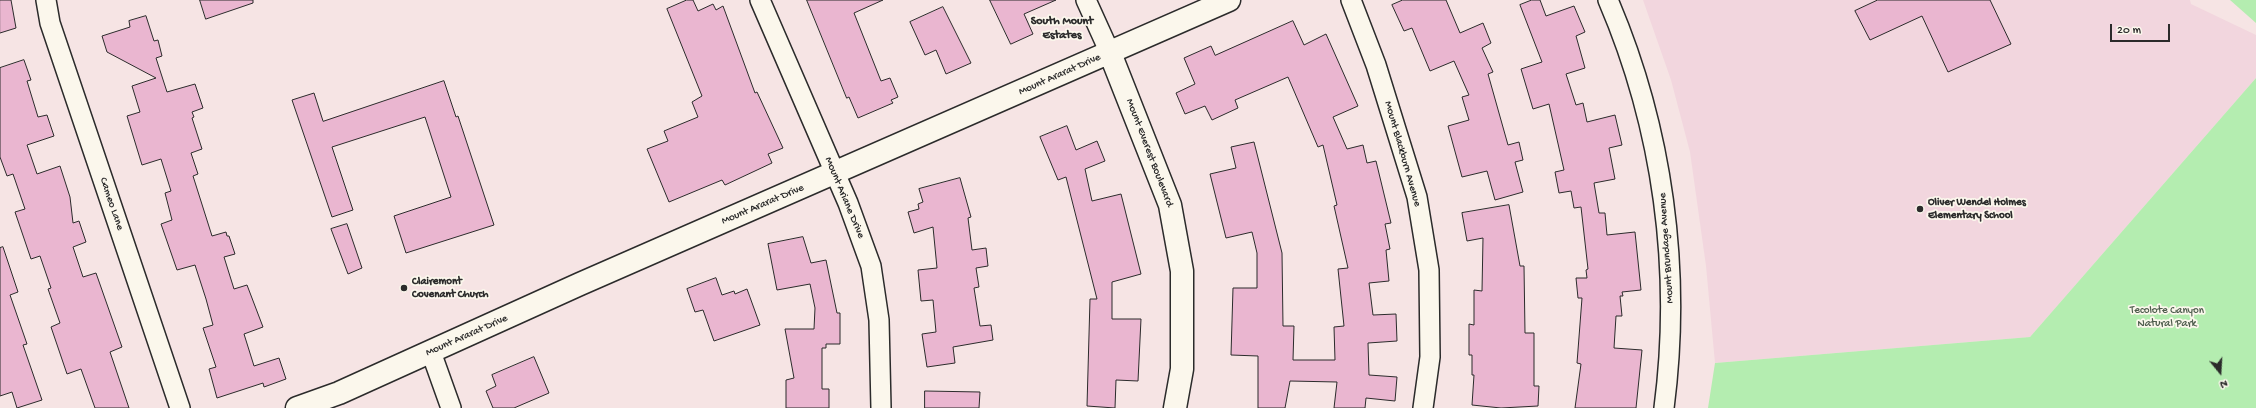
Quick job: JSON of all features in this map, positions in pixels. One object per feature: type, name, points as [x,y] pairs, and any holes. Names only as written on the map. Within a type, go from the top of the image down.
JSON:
[{"type":"street","name":"Cameo Lane","points":[[46,0],[50,23],[180,408]]},
{"type":"street","name":"Mount Ariane Drive","points":[[760,0],[834,174],[848,203],[871,266],[879,320],[881,408]]},
{"type":"street","name":"Mount Everest Boulevard","points":[[1086,0],[1110,53],[1170,205],[1180,264],[1182,369],[1175,408]]},
{"type":"street","name":"Mount Ararat Drive","points":[[297,408],[339,393],[580,284],[1229,0]]},
{"type":"street","name":"Mount Blackburn Avenue","points":[[1351,0],[1376,65],[1417,197],[1429,270],[1430,357],[1423,408]]},
{"type":"street","name":"Mount Brundage Avenue","points":[[1608,0],[1623,35],[1640,87],[1664,196],[1672,297],[1669,366],[1664,408]]},
{"type":"street","points":[[431,352],[451,408]]},
{"type":"shaded area","name":"Oliver Wendel Holmes Elementary School","points":[[1643,0],[2190,0],[2191,4],[2256,35],[2256,78],[2030,337],[1715,363],[1706,266],[1690,152],[1671,80]]},
{"type":"green space","points":[[2230,0],[2256,0],[2256,23]]},
{"type":"green space","name":"Tecolote Canyon Natural Park","points":[[2256,78],[2256,408],[1708,408],[1715,363],[2030,337]]},
{"type":"building","points":[[0,0],[11,0],[16,28],[0,33]]},
{"type":"building","points":[[200,0],[253,0],[253,3],[206,19]]},
{"type":"building","points":[[687,0],[693,0],[698,11],[713,4],[716,10],[723,6],[755,93],[757,92],[783,148],[768,154],[772,163],[725,185],[722,180],[669,202],[647,149],[668,141],[664,131],[698,117],[692,102],[702,96],[667,9]]},
{"type":"building","points":[[807,0],[883,0],[854,13],[881,81],[890,78],[898,97],[891,100],[893,103],[858,118],[849,97],[847,98]]},
{"type":"building","points":[[990,0],[1056,0],[1024,14],[1033,34],[1011,44]]},
{"type":"building","points":[[1403,0],[1446,0],[1460,33],[1483,23],[1491,43],[1482,48],[1493,72],[1488,74],[1508,145],[1519,142],[1523,160],[1515,162],[1523,192],[1495,200],[1487,171],[1462,177],[1448,126],[1469,120],[1462,97],[1469,95],[1454,61],[1430,71],[1412,28],[1404,31],[1392,5]]},
{"type":"building","points":[[1532,0],[1540,0],[1546,16],[1574,6],[1585,32],[1576,36],[1585,68],[1566,74],[1576,105],[1583,103],[1587,122],[1615,115],[1622,145],[1609,148],[1615,179],[1594,183],[1599,213],[1605,213],[1607,235],[1635,232],[1641,290],[1622,292],[1623,296],[1620,296],[1622,316],[1616,316],[1614,348],[1642,350],[1636,408],[1575,408],[1581,364],[1577,363],[1582,298],[1578,298],[1576,278],[1587,278],[1586,270],[1588,269],[1581,207],[1574,208],[1571,191],[1559,193],[1555,172],[1564,170],[1549,104],[1533,109],[1521,69],[1542,62],[1520,5]]},
{"type":"building","points":[[1878,0],[1990,0],[2011,44],[1948,72],[1922,16],[1870,40],[1855,11]]},
{"type":"building","points":[[943,7],[971,63],[946,74],[936,50],[925,55],[910,22]]},
{"type":"building","points":[[146,16],[154,41],[158,40],[162,56],[156,58],[167,92],[195,84],[203,108],[192,112],[194,117],[192,118],[202,149],[191,153],[198,174],[193,176],[212,236],[226,232],[227,236],[229,236],[235,254],[224,257],[234,289],[247,285],[263,327],[244,334],[254,366],[279,358],[286,379],[264,387],[263,383],[217,398],[209,369],[216,367],[203,328],[213,325],[206,299],[195,265],[177,270],[161,224],[172,220],[165,193],[171,191],[161,159],[142,165],[127,116],[140,112],[132,86],[156,78],[107,52],[102,36],[130,27],[129,21]]},
{"type":"building","points":[[1293,21],[1304,45],[1326,34],[1358,106],[1333,117],[1347,149],[1363,145],[1367,163],[1376,161],[1391,223],[1385,224],[1390,249],[1386,250],[1389,281],[1369,283],[1373,315],[1396,314],[1397,341],[1368,343],[1369,375],[1397,377],[1395,401],[1366,398],[1365,408],[1334,408],[1337,382],[1290,381],[1285,408],[1258,408],[1258,356],[1231,355],[1233,288],[1257,288],[1257,253],[1252,232],[1226,238],[1210,174],[1236,168],[1231,147],[1254,142],[1282,253],[1283,326],[1294,326],[1293,360],[1335,360],[1334,327],[1344,326],[1338,269],[1348,268],[1334,206],[1337,205],[1323,145],[1318,147],[1288,77],[1235,100],[1238,108],[1212,120],[1205,106],[1185,114],[1176,93],[1195,84],[1184,58],[1211,46],[1215,55]]},
{"type":"building","points":[[24,60],[31,80],[27,81],[38,117],[47,115],[54,136],[27,145],[37,174],[60,166],[70,197],[73,223],[79,221],[86,242],[73,247],[83,277],[96,273],[122,347],[110,352],[129,408],[95,408],[81,369],[67,374],[51,327],[60,323],[48,289],[51,288],[40,256],[31,259],[15,212],[25,209],[13,174],[7,176],[0,157],[0,68]]},
{"type":"building","points":[[444,81],[456,117],[458,116],[494,225],[406,253],[394,216],[451,197],[425,117],[332,147],[353,210],[332,217],[292,100],[314,93],[323,121]]},
{"type":"building","points":[[1067,126],[1076,150],[1097,141],[1105,161],[1085,169],[1092,201],[1121,194],[1141,274],[1112,282],[1112,319],[1141,319],[1138,381],[1116,380],[1115,408],[1087,406],[1090,299],[1097,299],[1066,177],[1058,180],[1040,137]]},
{"type":"building","points":[[960,178],[971,217],[968,218],[972,250],[986,248],[988,266],[976,268],[979,287],[974,288],[980,326],[991,325],[993,340],[953,347],[955,363],[927,367],[922,334],[936,332],[933,300],[921,301],[918,270],[937,268],[933,227],[914,233],[908,212],[919,209],[918,204],[923,202],[919,189]]},
{"type":"building","points":[[1509,205],[1520,266],[1524,266],[1525,333],[1534,333],[1534,386],[1539,386],[1538,406],[1501,408],[1472,405],[1474,375],[1472,375],[1472,355],[1469,355],[1469,324],[1474,325],[1474,290],[1482,291],[1483,238],[1467,241],[1462,213]]},
{"type":"building","points":[[347,224],[362,268],[348,274],[331,229]]},
{"type":"building","points":[[803,237],[811,263],[826,260],[837,313],[840,313],[840,344],[826,344],[826,348],[822,348],[822,389],[829,389],[829,408],[786,408],[786,380],[794,378],[785,329],[814,329],[815,308],[810,284],[777,290],[768,244]]},
{"type":"building","points":[[3,247],[18,292],[10,295],[27,344],[23,345],[42,400],[17,408],[12,392],[0,396],[0,248]]},
{"type":"building","points":[[716,278],[722,295],[734,291],[735,294],[747,289],[760,325],[714,341],[703,310],[695,312],[687,289]]},
{"type":"building","points":[[534,357],[549,393],[514,408],[493,408],[486,391],[496,386],[492,375]]},
{"type":"building","points":[[925,391],[980,392],[979,408],[925,408]]},
{"type":"place","name":"Oliver Wendel Holmes Elementary School","points":[[1920,209]]},
{"type":"place","name":"Clairemont Covenant Church","points":[[404,288]]},
{"type":"district","name":"South Mount Estates","points":[[1062,29]]}]
